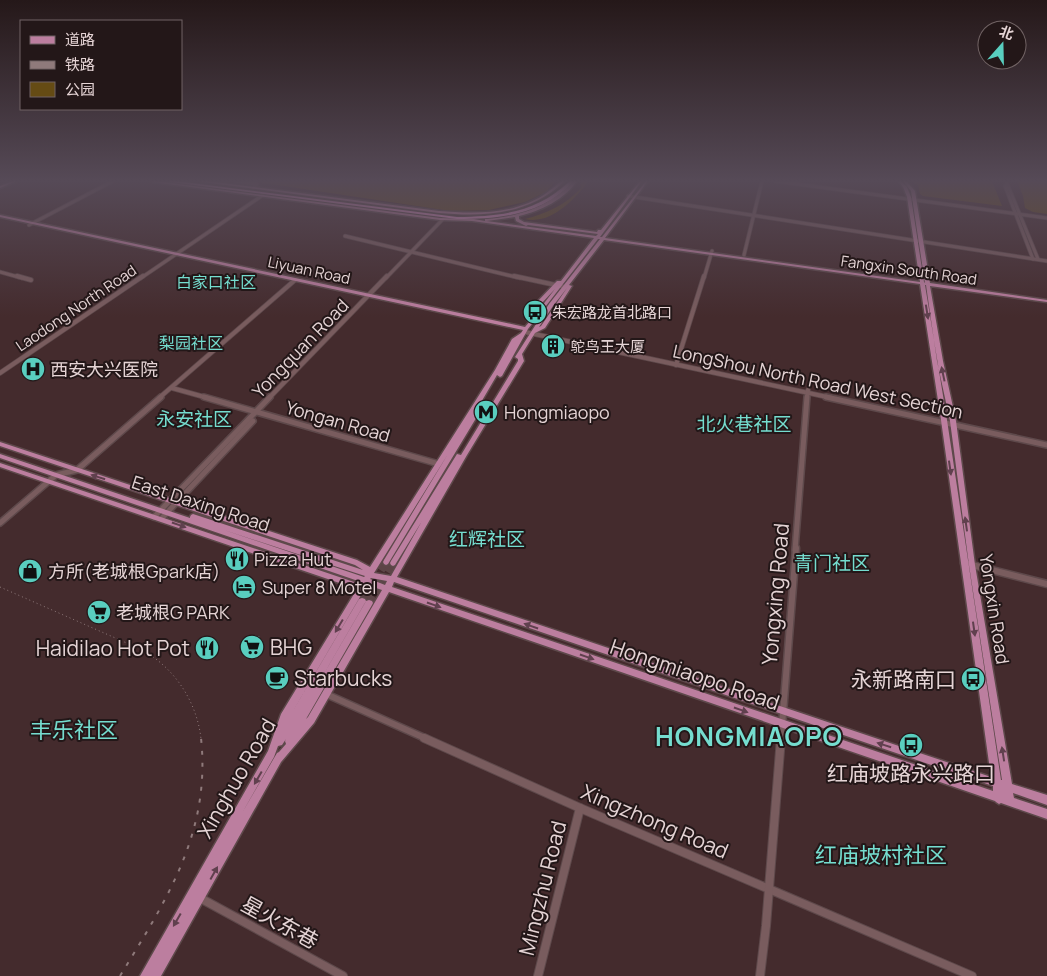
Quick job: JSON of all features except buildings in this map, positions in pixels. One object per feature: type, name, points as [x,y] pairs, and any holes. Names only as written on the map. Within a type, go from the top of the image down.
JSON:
[{"type":"main road","name":"Liyuan Road","points":[[42,227],[294,280],[525,332]]},
{"type":"main road","points":[[512,227],[596,236]]},
{"type":"main road","name":"Fangxin South Road","points":[[523,227],[596,236]]},
{"type":"main road","name":"Fangxin South Road","points":[[534,227],[603,238],[1047,299]]},
{"type":"main road","points":[[275,756],[284,717],[439,464],[500,375],[525,332],[525,324],[536,308],[557,285],[588,242],[604,227]]},
{"type":"main road","points":[[567,288],[569,282],[611,227]]},
{"type":"main road","points":[[913,227],[948,422]]},
{"type":"main road","points":[[920,227],[948,422]]},
{"type":"main road","points":[[393,564],[533,333],[543,327],[567,288],[603,245],[603,238]]},
{"type":"main road","name":"Fangxin South Road","points":[[711,252],[744,255],[922,282]]},
{"type":"main road","points":[[486,394],[514,340],[525,332]]},
{"type":"main road","points":[[275,756],[310,720],[326,694],[460,461],[520,363],[520,354]]},
{"type":"main road","points":[[500,375],[501,364]]},
{"type":"main road","points":[[386,562],[451,455],[469,421]]},
{"type":"main road","name":"Yongxin Road","points":[[948,422],[964,563],[999,799]]},
{"type":"main road","name":"Yongxin Road","points":[[948,422],[1010,802]]},
{"type":"main road","points":[[0,444],[357,563],[370,570],[368,578]]},
{"type":"main road","points":[[451,455],[452,445]]},
{"type":"main road","points":[[460,461],[464,448]]},
{"type":"main road","name":"East Daxing Road","points":[[0,452],[165,510]]},
{"type":"main road","name":"East Daxing Road","points":[[0,456],[368,578],[388,589]]},
{"type":"main road","points":[[0,465],[362,588]]},
{"type":"main road","name":"East Daxing Road","points":[[368,578],[393,579]]},
{"type":"main road","name":"Hongmiaopo Road","points":[[393,579],[1047,800]]},
{"type":"main road","name":"Hongmiaopo Road","points":[[388,589],[1047,814]]},
{"type":"main road","name":"Xinghuo Road","points":[[145,976],[366,602]]},
{"type":"main road","name":"Xinghuo Road","points":[[155,976],[200,898],[275,756]]},
{"type":"street","name":"Laodong North Road","points":[[0,373],[217,227]]},
{"type":"street","name":"Yongquan Road","points":[[157,518],[438,227]]},
{"type":"street","points":[[744,255],[751,227]]},
{"type":"street","points":[[822,227],[1047,261]]},
{"type":"street","points":[[1022,227],[1033,259]]},
{"type":"street","points":[[1023,227],[1038,259]]},
{"type":"street","points":[[345,236],[567,288]]},
{"type":"street","points":[[676,363],[711,252]]},
{"type":"street","points":[[0,272],[31,280]]},
{"type":"street","points":[[0,524],[56,475],[77,470],[294,280]]},
{"type":"street","name":"LongShou North Road West Section","points":[[525,332],[1047,443]]},
{"type":"street","name":"Yongan Road","points":[[172,388],[439,464]]},
{"type":"street","name":"Yongxing Road","points":[[760,976],[808,391]]},
{"type":"street","name":"Yongquan Road","points":[[157,518],[165,510]]},
{"type":"street","points":[[964,563],[1047,584]]},
{"type":"street","name":"Xingzhong Road","points":[[326,694],[580,808],[972,976]]},
{"type":"street","name":"Mingzhu Road","points":[[538,976],[580,808]]},
{"type":"street","name":"星火东巷","points":[[200,898],[343,976]]},
{"type":"tunnel","points":[[362,601],[386,562]]},
{"type":"tunnel","points":[[369,603],[393,563]]},
{"type":"railway","points":[[0,587],[151,655],[172,674],[189,698],[199,725],[201,739]]},
{"type":"railway","points":[[120,976],[169,892],[192,834],[199,804],[202,772],[201,738]]},
{"type":"place","name":"朱宏路龙首北路口","points":[[535,312]]},
{"type":"place","name":"鸵鸟王大厦","points":[[553,346]]},
{"type":"place","name":"西安大兴医院","points":[[33,369]]},
{"type":"place","name":"Hongmiaopo","points":[[486,412]]},
{"type":"place","name":"Pizza Hut","points":[[237,559]]},
{"type":"place","name":"方所(老城根Gpark店)","points":[[30,571]]},
{"type":"place","name":"Super 8 Motel","points":[[244,587]]},
{"type":"place","name":"老城根G PARK","points":[[99,612]]},
{"type":"place","name":"BHG","points":[[252,647]]},
{"type":"place","name":"Haidilao Hot Pot","points":[[207,648]]},
{"type":"place","name":"Starbucks","points":[[277,678]]},
{"type":"place","name":"永新路南口","points":[[973,679]]},
{"type":"place","name":"红庙坡路永兴路口","points":[[911,745]]},
{"type":"district","name":"白家口社区","points":[[216,282]]},
{"type":"district","name":"梨园社区","points":[[191,343]]},
{"type":"district","name":"永安社区","points":[[194,419]]},
{"type":"district","name":"北火巷社区","points":[[744,424]]},
{"type":"district","name":"红辉社区","points":[[487,539]]},
{"type":"district","name":"青门社区","points":[[832,563]]},
{"type":"district","name":"丰乐社区","points":[[74,730]]},
{"type":"district","name":"HONGMIAOPO","points":[[749,736]]},
{"type":"district","name":"红庙坡村社区","points":[[881,855]]}]
